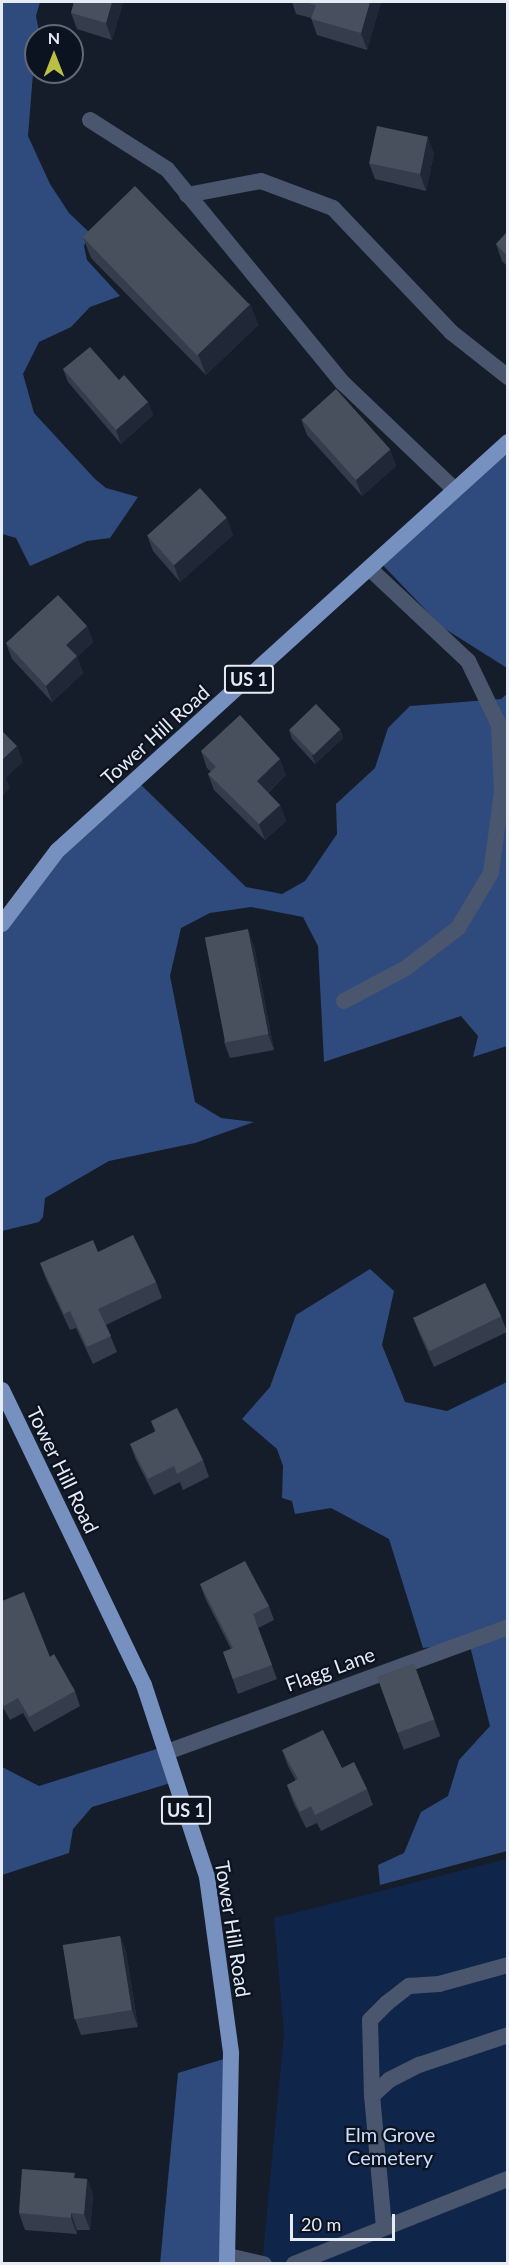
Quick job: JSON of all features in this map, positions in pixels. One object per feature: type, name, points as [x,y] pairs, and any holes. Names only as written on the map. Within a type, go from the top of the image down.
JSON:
[{"type":"main road","name":"Tower Hill Road","points":[[2,924],[57,851],[370,569],[507,442]]},
{"type":"main road","name":"Tower Hill Road","points":[[2,1390],[7,1417],[144,1685],[207,1877],[231,2053],[227,2260]]},
{"type":"street","points":[[90,120],[166,170],[343,383],[456,490]]},
{"type":"street","points":[[187,195],[261,181],[333,208],[451,332],[507,377]]},
{"type":"street","points":[[344,1001],[406,968],[458,928],[491,873],[502,792],[499,725],[468,661],[370,569]]},
{"type":"street","name":"Flagg Lane","points":[[167,1752],[507,1628]]},
{"type":"street","points":[[384,2227],[372,2096],[370,2020],[409,1986],[439,1984],[507,1965]]},
{"type":"street","points":[[372,2096],[389,2080],[419,2065],[507,2035]]},
{"type":"street","points":[[294,2264],[507,2179]]},
{"type":"street","points":[[227,2260],[264,2264]]},
{"type":"green space","name":"Elm Grove Cemetery","points":[[507,1859],[507,2263],[262,2264],[284,2034],[274,1918]]},
{"type":"shaded area","points":[[2,2],[40,2],[36,16],[38,24],[24,24],[24,84],[32,84],[28,136],[50,184],[69,213],[90,233],[84,246],[87,260],[120,296],[90,307],[71,327],[39,342],[23,374],[34,413],[95,479],[106,488],[138,497],[110,538],[87,541],[30,566],[16,538],[2,534]]},
{"type":"shaded area","points":[[507,439],[507,668],[442,627],[377,559]]},
{"type":"shaded area","points":[[507,694],[507,1046],[473,1057],[478,1036],[461,1016],[324,1062],[318,946],[303,917],[251,907],[210,913],[181,928],[170,976],[195,1102],[221,1118],[254,1122],[195,1143],[109,1161],[45,1198],[43,1217],[39,1222],[2,1231],[2,919],[136,780],[246,887],[282,894],[305,881],[337,834],[336,804],[375,768],[388,728],[410,706],[501,699]]},
{"type":"shaded area","points":[[370,1269],[394,1291],[382,1345],[405,1402],[447,1411],[507,1382],[507,1851],[380,1885],[378,1865],[404,1853],[421,1812],[448,1796],[459,1760],[490,1726],[469,1642],[423,1648],[389,1539],[331,1508],[295,1514],[292,1501],[282,1498],[283,1466],[277,1449],[242,1419],[270,1387],[296,1315]]},
{"type":"shaded area","points":[[163,1747],[174,1782],[92,1807],[73,1829],[69,1853],[2,1875],[2,1767],[39,1786]]},
{"type":"shaded area","points":[[227,2058],[222,2263],[160,2264],[178,2073]]},
{"type":"building","points":[[74,2],[112,2],[106,23],[71,13]]},
{"type":"building","points":[[304,2],[370,2],[361,33],[311,19],[316,5]]},
{"type":"building","points":[[377,126],[428,137],[420,174],[369,163]]},
{"type":"building","points":[[135,186],[250,305],[197,355],[82,237]]},
{"type":"building","points":[[507,232],[507,256],[496,244]]},
{"type":"building","points":[[90,347],[119,380],[124,375],[148,402],[116,430],[63,369]]},
{"type":"building","points":[[336,389],[390,449],[356,480],[302,420]]},
{"type":"building","points":[[200,488],[227,518],[174,565],[147,536]]},
{"type":"building","points":[[58,595],[87,626],[66,645],[77,656],[46,686],[6,643]]},
{"type":"building","points":[[316,704],[340,729],[314,755],[289,730]]},
{"type":"building","points":[[240,715],[280,759],[257,781],[280,805],[259,824],[208,774],[216,767],[201,751]]},
{"type":"building","points":[[2,731],[17,746],[2,760]]},
{"type":"building","points":[[248,929],[268,1034],[225,1042],[205,937]]},
{"type":"building","points":[[133,1235],[156,1282],[98,1309],[111,1336],[87,1347],[70,1311],[64,1314],[40,1263],[93,1240],[98,1252]]},
{"type":"building","points":[[485,1283],[501,1316],[429,1351],[413,1318]]},
{"type":"building","points":[[177,1408],[203,1460],[177,1474],[174,1466],[148,1479],[130,1444],[156,1431],[151,1421]]},
{"type":"building","points":[[245,1561],[269,1606],[253,1614],[272,1665],[233,1679],[223,1652],[233,1648],[200,1584]]},
{"type":"building","points":[[24,1592],[50,1657],[54,1654],[75,1691],[29,1717],[18,1698],[4,1706],[2,1700],[2,1601]]},
{"type":"building","points":[[414,1664],[434,1719],[398,1733],[377,1677]]},
{"type":"building","points":[[323,1730],[342,1768],[354,1762],[367,1789],[315,1815],[311,1806],[300,1812],[287,1785],[298,1779],[282,1750]]},
{"type":"building","points":[[120,1936],[132,2010],[74,2019],[63,1945]]},
{"type":"building","points":[[22,2169],[75,2173],[74,2178],[87,2179],[84,2214],[71,2213],[71,2218],[19,2213]]}]
